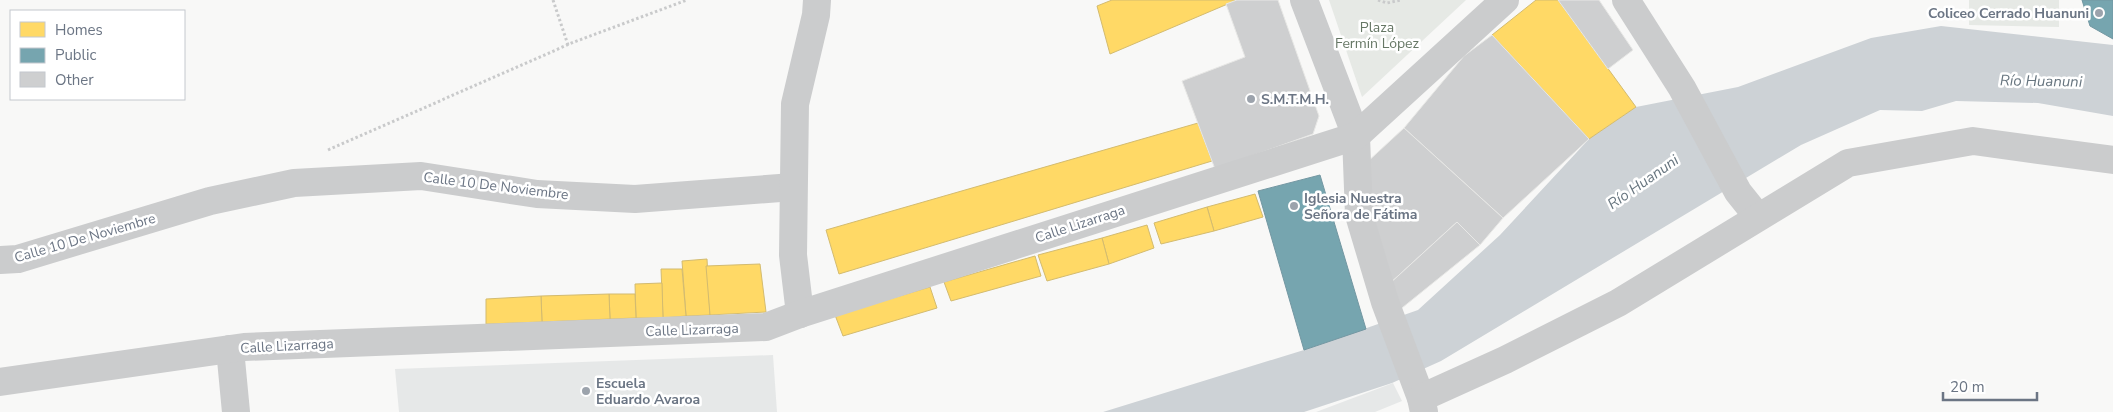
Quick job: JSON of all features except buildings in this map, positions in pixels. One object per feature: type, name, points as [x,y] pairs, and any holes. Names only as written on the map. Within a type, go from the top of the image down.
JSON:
[{"type":"street","points":[[800,314],[793,255],[795,104],[818,0]]},
{"type":"street","points":[[1304,0],[1356,136],[1359,215],[1384,302],[1420,397],[1505,360],[1618,303],[1848,164],[1973,141],[2113,160]]},
{"type":"street","points":[[1356,136],[1505,0]]},
{"type":"street","points":[[1626,0],[1682,88],[1738,192],[1758,218]]},
{"type":"street","name":"Calle Lizarraga","points":[[0,382],[230,349],[766,327],[800,314],[1356,136]]},
{"type":"street","name":"Calle 10 De Noviembre","points":[[0,260],[18,258],[210,201],[294,183],[421,176],[537,194],[635,199],[793,187]]},
{"type":"street","points":[[230,349],[236,412]]},
{"type":"path","points":[[553,0],[568,45]]},
{"type":"path","points":[[327,150],[568,45],[687,0]]},
{"type":"path","points":[[1378,0],[1386,3],[1401,0]]},
{"type":"shaded area","name":"Escuela Eduardo Avaroa","points":[[773,355],[777,412],[399,412],[395,369]]},
{"type":"shaded area","points":[[1393,383],[1402,401],[1375,412],[1316,412]]},
{"type":"green space","name":"Plaza Fermín López","points":[[1329,0],[1466,0],[1362,97]]},
{"type":"green space","points":[[1969,0],[2059,0],[2059,27],[1969,25]]},
{"type":"water","name":"Río Huanuni","points":[[1941,26],[2113,45],[2113,116],[2038,103],[1956,101],[1922,111],[1880,110],[1801,145],[1441,361],[1392,383],[1304,412],[1103,412],[1304,350],[1418,310],[1500,235],[1589,139],[1636,107],[1738,87],[1871,38]]},
{"type":"place","name":"Coliceo Cerrado Huanuni","points":[[2099,13]]},
{"type":"place","name":"S.M.T.M.H.","points":[[1251,99]]},
{"type":"place","name":"Iglesia Nuestra Señora de Fátima","points":[[1294,206]]},
{"type":"place","name":"Escuela Eduardo Avaroa","points":[[586,391]]}]
